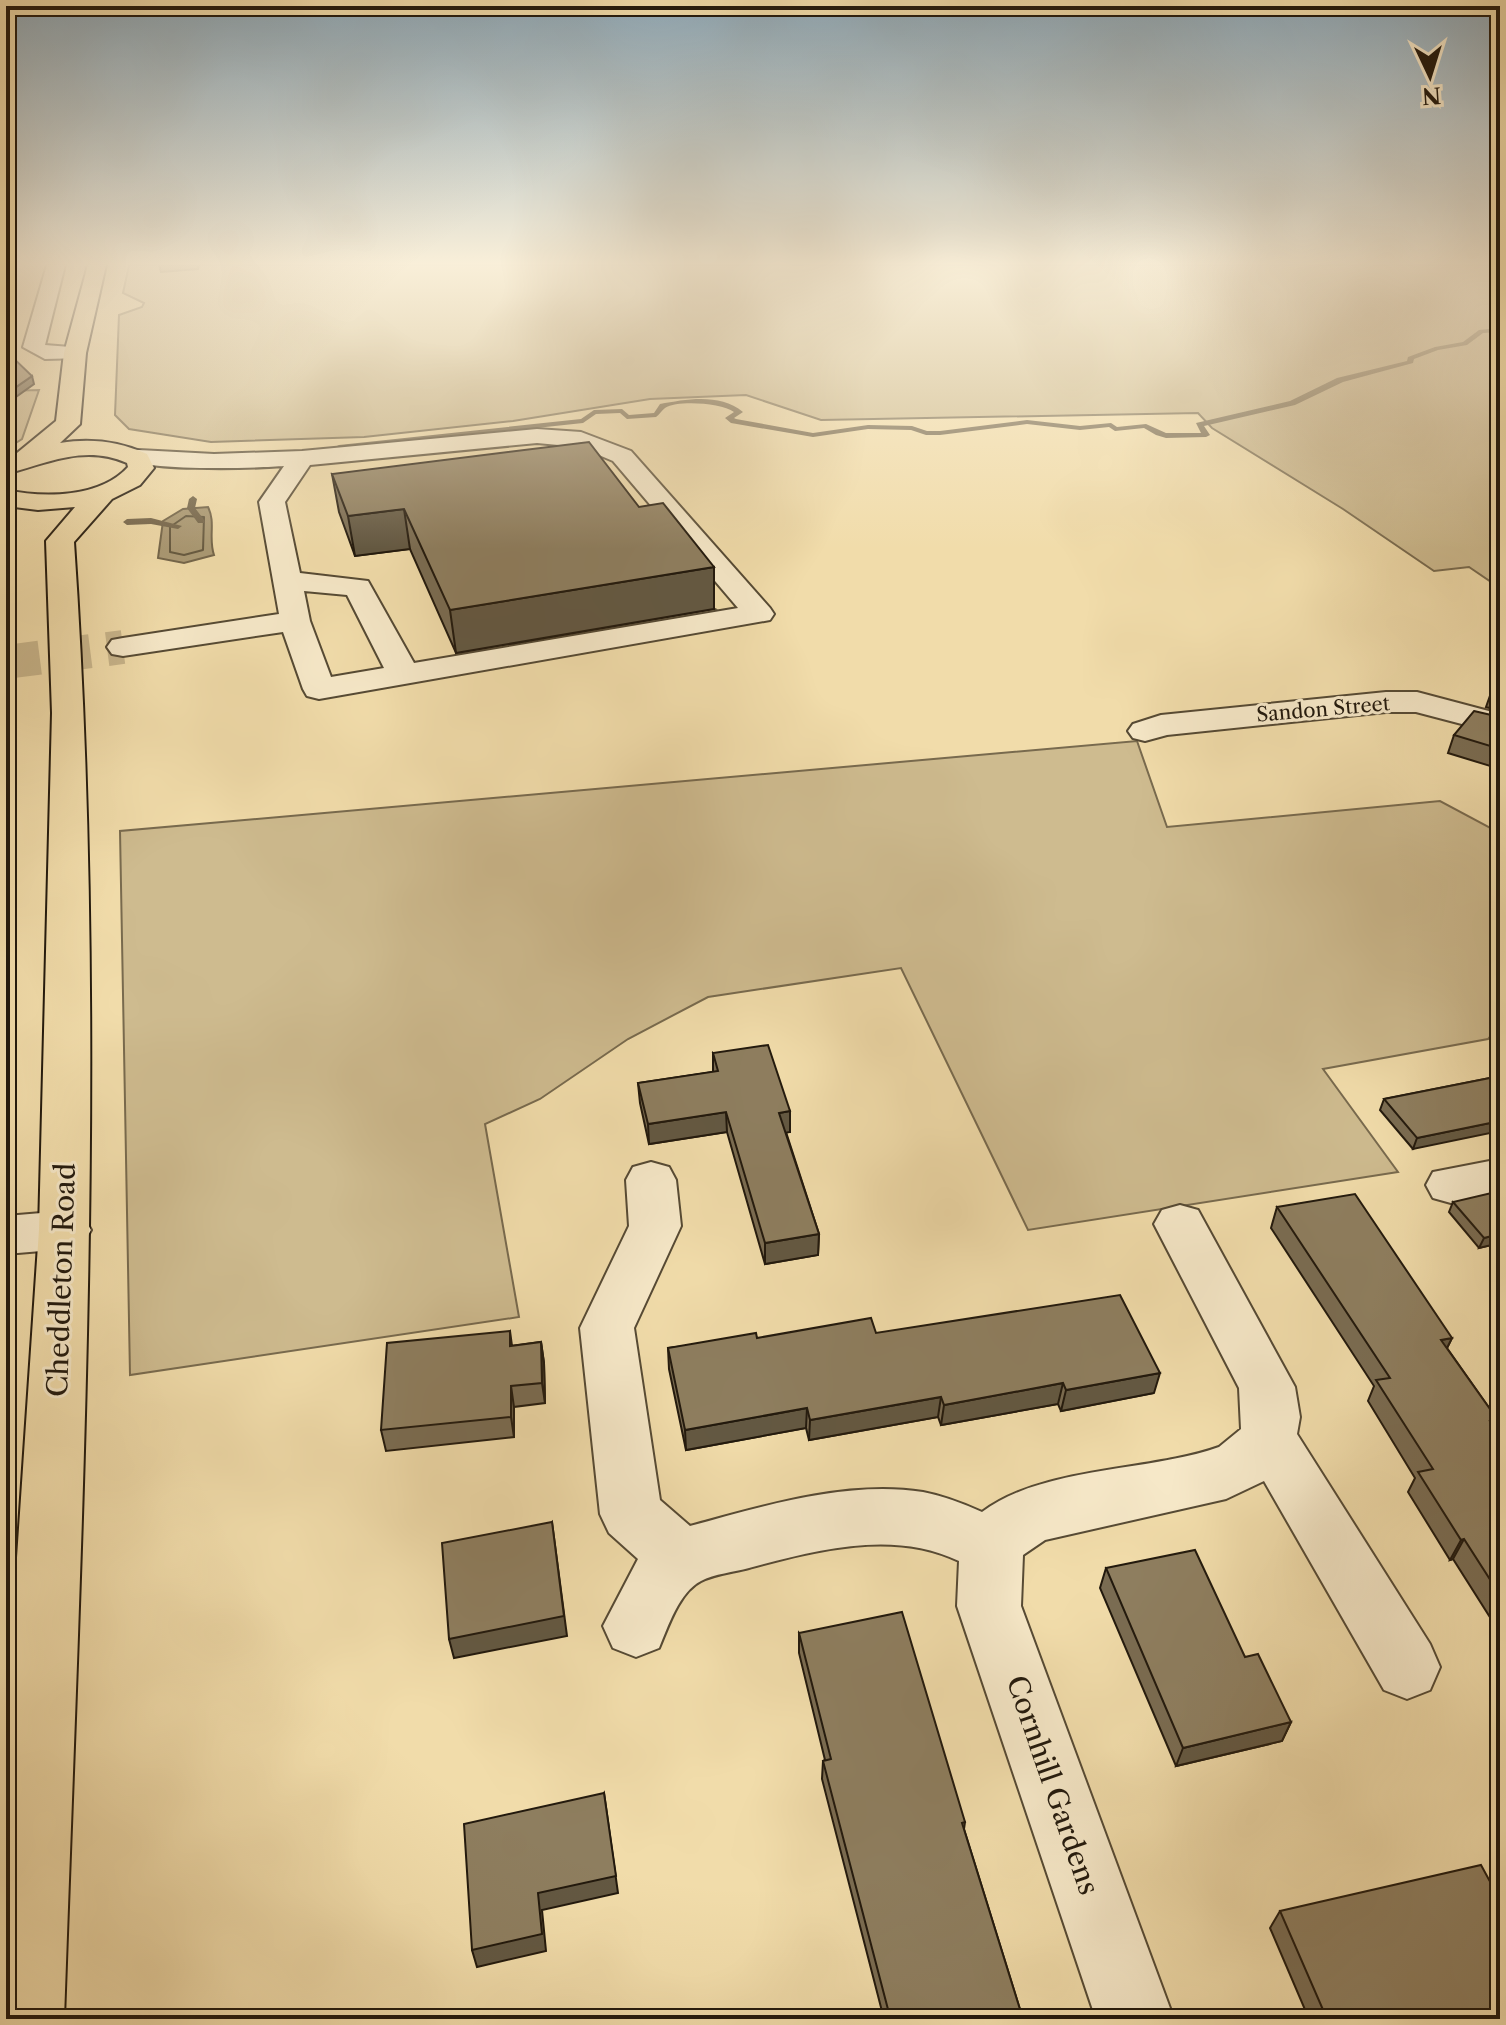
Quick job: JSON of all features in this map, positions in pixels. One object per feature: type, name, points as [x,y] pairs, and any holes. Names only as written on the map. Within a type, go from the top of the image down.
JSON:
[{"type":"highway","points":[[11,463],[68,424],[74,360]]},
{"type":"highway","points":[[68,424],[86,442],[101,449]]},
{"type":"highway","points":[[10,499],[55,502],[103,493],[131,480],[139,473],[141,464],[129,454],[101,449],[63,450],[11,463]]},
{"type":"highway","points":[[10,499],[60,541],[103,493]]},
{"type":"highway","name":"Cheddleton Road","points":[[25,2019],[26,1606],[65,1230],[69,702],[60,541]]},
{"type":"street","points":[[129,454],[214,462],[302,458],[537,436],[571,437],[599,443],[622,456],[759,614],[319,689],[295,621],[272,502],[302,458]]},
{"type":"street","points":[[131,480],[214,462]]},
{"type":"street","points":[[286,581],[358,587],[404,675]]},
{"type":"street","points":[[123,647],[295,621]]},
{"type":"street","name":"Sandon Street","points":[[1145,731],[1161,725],[1386,702],[1417,702],[1500,724]]},
{"type":"street","points":[[1451,1185],[1500,1177]]},
{"type":"street","points":[[651,1180],[655,1226],[607,1328],[631,1514],[682,1558]]},
{"type":"street","points":[[636,1626],[656,1582],[682,1558],[842,1521],[886,1518],[922,1519],[959,1531],[995,1548],[1007,1529],[1038,1514],[1226,1473],[1254,1458],[1265,1444],[1272,1417],[1267,1387],[1180,1224]]},
{"type":"street","points":[[6,1235],[65,1230]]},
{"type":"street","points":[[1265,1444],[1281,1456],[1407,1667]]},
{"type":"street","name":"Cornhill Gardens","points":[[995,1548],[989,1571],[989,1606],[1135,2019]]},
{"type":"shaded area","points":[[117,360],[1500,360],[1500,588],[1469,567],[1434,571],[1343,509],[1212,428],[1198,413],[821,420],[746,395],[650,399],[513,421],[364,437],[211,442],[129,429],[115,415]]},
{"type":"shaded area","points":[[39,390],[22,439],[6,449],[6,391]]},
{"type":"shaded area","points":[[1137,741],[1167,827],[1440,801],[1500,833],[1500,1024],[1488,1039],[1323,1069],[1398,1172],[1028,1230],[901,968],[708,997],[628,1039],[540,1099],[485,1124],[519,1317],[130,1375],[120,831]]},
{"type":"water","points":[[208,507],[214,555],[184,563],[158,558],[163,521],[183,509]]},
{"type":"building","points":[[6,360],[15,360],[32,376],[6,394]]},
{"type":"building","points":[[589,442],[639,507],[663,503],[714,567],[450,610],[404,509],[348,516],[332,474]]},
{"type":"building","points":[[1500,680],[1500,692],[1492,690]]},
{"type":"building","points":[[1474,711],[1500,717],[1500,749],[1454,735]]},
{"type":"building","points":[[768,1045],[790,1111],[779,1113],[819,1234],[765,1243],[726,1112],[648,1124],[638,1083],[718,1071],[713,1053]]},
{"type":"building","points":[[1500,1076],[1500,1121],[1417,1138],[1384,1099]]},
{"type":"building","points":[[1500,1191],[1500,1234],[1484,1238],[1453,1202]]},
{"type":"building","points":[[1355,1194],[1452,1338],[1441,1340],[1497,1419],[1490,1421],[1500,1435],[1500,1595],[1418,1472],[1433,1469],[1376,1380],[1390,1378],[1277,1207]]},
{"type":"building","points":[[1120,1295],[1160,1373],[1066,1390],[1063,1383],[944,1405],[941,1397],[810,1420],[807,1408],[685,1430],[668,1348],[756,1333],[757,1338],[871,1318],[876,1333]]},
{"type":"building","points":[[510,1331],[510,1346],[541,1342],[542,1383],[511,1386],[511,1417],[381,1430],[387,1343]]},
{"type":"building","points":[[552,1522],[564,1616],[449,1639],[442,1543]]},
{"type":"building","points":[[1195,1550],[1245,1657],[1258,1654],[1291,1722],[1183,1748],[1106,1568]]},
{"type":"building","points":[[902,1612],[965,1822],[962,1823],[1023,2019],[886,2019],[890,2017],[823,1761],[831,1759],[799,1633]]},
{"type":"building","points":[[604,1793],[616,1876],[538,1893],[542,1934],[472,1950],[464,1824]]},
{"type":"building","points":[[1481,1865],[1500,1900],[1500,2010],[1465,2019],[1327,2019],[1280,1911]]},
{"type":"waterway","points":[[339,447],[583,421],[594,412],[622,411],[627,417],[656,415],[663,406],[702,402],[722,403],[731,407],[739,412],[729,418],[734,421],[813,435],[868,427],[912,428],[926,433],[940,433],[1027,422],[1080,428],[1146,426],[1159,434],[1206,435],[1199,425],[1292,403],[1340,380],[1411,362],[1410,360]]},
{"type":"waterway","points":[[193,499],[191,508],[201,521]]},
{"type":"waterway","points":[[127,522],[151,521],[178,526]]},
{"type":"tunnel","points":[[6,662],[123,647]]}]
